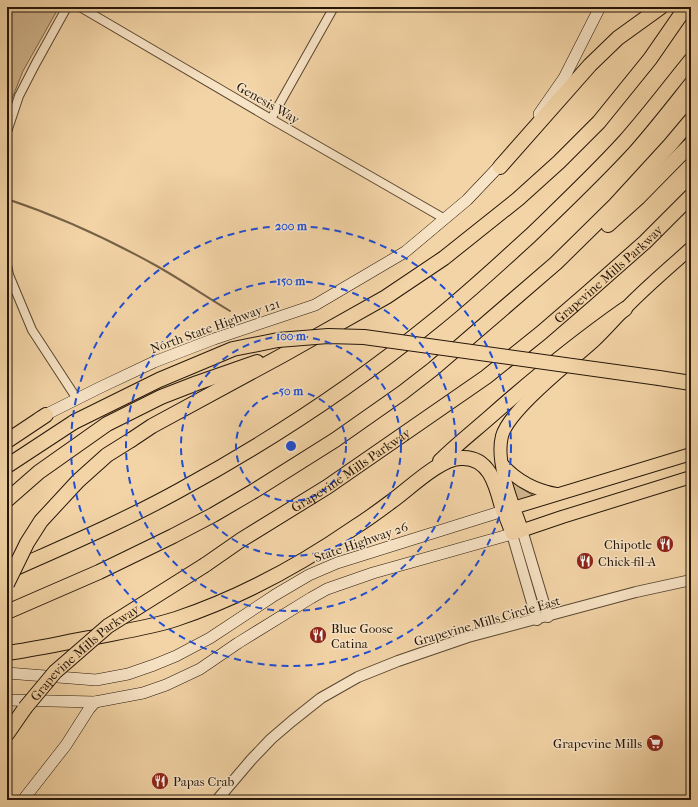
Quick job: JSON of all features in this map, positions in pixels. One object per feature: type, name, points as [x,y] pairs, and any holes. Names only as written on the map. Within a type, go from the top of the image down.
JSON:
[{"type":"highway","points":[[500,167],[590,65],[618,38],[661,7]]},
{"type":"highway","points":[[7,584],[27,543],[41,521],[78,481],[107,455],[152,426],[294,350],[386,297],[444,258],[518,199],[559,162],[599,122],[650,59],[686,7]]},
{"type":"highway","points":[[7,572],[116,522],[180,490],[292,423],[360,377],[432,322],[493,270],[570,198],[624,142],[691,60]]},
{"type":"highway","points":[[7,612],[99,572],[173,536],[254,491],[335,440],[402,394],[556,263],[615,205],[691,120]]},
{"type":"highway","points":[[556,263],[591,240],[639,197],[691,144]]},
{"type":"highway","name":"Grapevine Mills Parkway","points":[[7,734],[55,672],[108,626],[327,486],[486,377],[541,333],[645,242],[691,196]]},
{"type":"highway","points":[[7,654],[140,629],[175,619],[235,596],[298,563],[354,528],[392,501],[430,471],[561,356],[625,309]]},
{"type":"highway","points":[[7,466],[74,422],[159,380],[233,349],[278,340],[321,336],[364,337],[691,383]]},
{"type":"highway","points":[[7,500],[39,472],[107,424],[161,397],[197,383],[294,350]]},
{"type":"highway","points":[[7,441],[46,415]]},
{"type":"highway","points":[[430,471],[454,459],[467,458],[480,463],[486,467],[493,477],[509,509]]},
{"type":"main road","name":"North State Highway 121","points":[[7,435],[154,362],[214,339],[315,305],[405,252],[468,200],[500,167],[564,78],[600,7]]},
{"type":"main road","points":[[517,532],[509,509],[500,461],[502,435],[506,426],[524,404],[596,340],[625,309],[691,248]]},
{"type":"main road","name":"State Highway 26","points":[[7,673],[96,680],[128,674],[160,663],[210,638],[275,595],[309,575],[337,563],[691,454]]},
{"type":"main road","points":[[500,461],[509,472],[525,483],[543,492],[560,494]]},
{"type":"main road","points":[[7,700],[95,702],[143,693],[180,679],[200,669],[238,643],[333,586],[373,573],[517,532],[691,477]]},
{"type":"main road","points":[[23,800],[66,745],[95,702]]},
{"type":"street","points":[[7,132],[20,96],[36,62],[67,7]]},
{"type":"street","name":"Genesis Way","points":[[80,7],[445,219]]},
{"type":"street","points":[[271,119],[334,7]]},
{"type":"street","points":[[7,265],[9,275],[32,330],[77,399]]},
{"type":"street","points":[[517,532],[548,617]]},
{"type":"street","points":[[517,532],[537,620]]},
{"type":"street","name":"Grapevine Mills Circle East","points":[[217,800],[271,739],[321,698],[358,677],[398,661],[468,637],[537,620],[636,592],[691,580]]},
{"type":"shaded area","points":[[7,7],[59,7],[23,71],[7,111]]},
{"type":"shaded area","points":[[511,480],[519,487],[534,496],[518,502]]},
{"type":"waterway","points":[[7,199],[64,220],[137,255],[230,311]]},
{"type":"place","name":"Chipotle","points":[[665,544]]},
{"type":"place","name":"Chick-fil-A","points":[[585,561]]},
{"type":"place","name":"Blue Goose Catina","points":[[318,635]]},
{"type":"place","name":"Grapevine Mills","points":[[655,743]]},
{"type":"place","name":"Papas Crab","points":[[160,781]]}]
